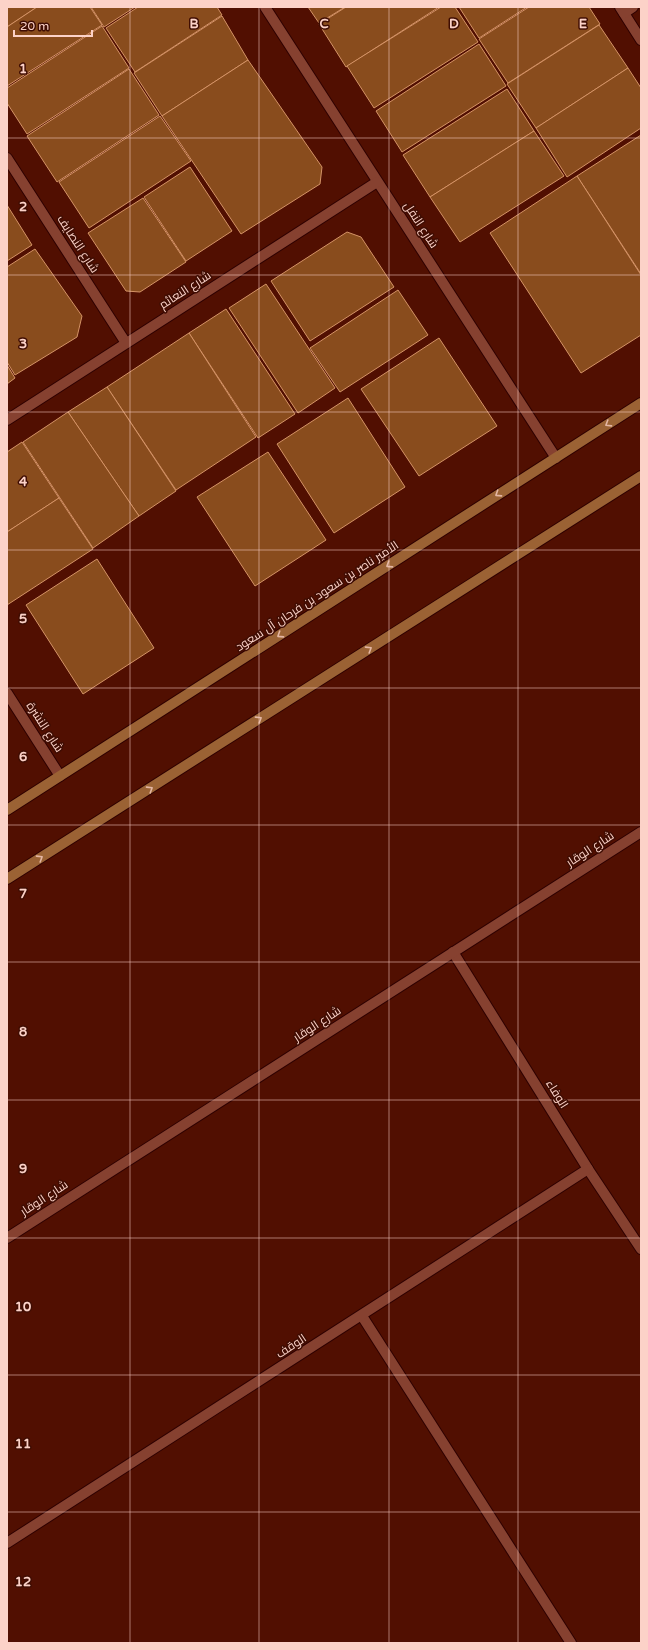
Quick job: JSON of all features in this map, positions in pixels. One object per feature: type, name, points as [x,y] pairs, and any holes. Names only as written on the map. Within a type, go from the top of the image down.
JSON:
[{"type":"street","name":"شارع النفل","points":[[265,7],[556,458]]},
{"type":"street","points":[[633,7],[622,10],[641,40]]},
{"type":"street","name":"شارع النصايف","points":[[7,158],[126,343]]},
{"type":"street","name":"شارع النعائم","points":[[7,420],[377,182]]},
{"type":"street","name":"الأمير ناصر بن سعود بن فرحان آل سعود","points":[[7,810],[641,404]]},
{"type":"street","points":[[7,879],[641,476]]},
{"type":"street","name":"شارع النشرة","points":[[7,693],[60,776]]},
{"type":"street","name":"شارع الوقار","points":[[7,1238],[641,832]]},
{"type":"street","name":"الوفاء","points":[[453,952],[588,1169],[641,1249]]},
{"type":"street","name":"الوقف","points":[[7,1543],[362,1316],[588,1169]]},
{"type":"street","points":[[362,1316],[571,1643]]},
{"type":"building","points":[[7,7],[37,7],[7,27]]},
{"type":"building","points":[[37,7],[90,7],[102,25],[7,86],[7,27]]},
{"type":"building","points":[[91,7],[135,7],[104,27]]},
{"type":"building","points":[[138,7],[217,7],[222,15],[135,72],[106,28]]},
{"type":"building","points":[[308,7],[345,7],[319,23]]},
{"type":"building","points":[[346,7],[439,7],[346,67],[319,24]]},
{"type":"building","points":[[441,7],[455,7],[478,42],[374,108],[347,66]]},
{"type":"building","points":[[459,7],[527,7],[479,38]]},
{"type":"building","points":[[529,7],[589,7],[600,24],[508,83],[479,39]]},
{"type":"building","points":[[222,16],[248,60],[162,116],[134,73]]},
{"type":"building","points":[[599,25],[628,68],[536,128],[507,84]]},
{"type":"building","points":[[102,26],[129,68],[27,134],[7,103],[7,88]]},
{"type":"building","points":[[479,44],[506,86],[402,152],[376,111]]},
{"type":"building","points":[[248,60],[322,167],[320,184],[241,234],[162,116]]},
{"type":"building","points":[[628,68],[641,88],[641,128],[567,177],[536,128]]},
{"type":"building","points":[[129,69],[159,115],[57,182],[27,136]]},
{"type":"building","points":[[507,89],[534,131],[430,197],[403,155]]},
{"type":"building","points":[[160,116],[191,161],[89,228],[59,182]]},
{"type":"building","points":[[534,131],[564,176],[460,242],[430,197]]},
{"type":"building","points":[[641,135],[641,274],[577,176]]},
{"type":"building","points":[[190,167],[232,231],[186,261],[144,197]]},
{"type":"building","points":[[577,176],[641,275],[641,335],[581,373],[490,233]]},
{"type":"building","points":[[143,198],[186,262],[140,292],[126,291],[88,233]]},
{"type":"building","points":[[7,205],[32,245],[7,261]]},
{"type":"building","points":[[347,232],[361,237],[394,287],[310,341],[271,281]]},
{"type":"building","points":[[35,249],[82,316],[77,337],[15,375],[7,362],[7,267]]},
{"type":"building","points":[[266,284],[335,388],[298,413],[229,308]]},
{"type":"building","points":[[398,290],[428,335],[340,392],[310,348]]},
{"type":"building","points":[[226,309],[295,414],[258,438],[189,333]]},
{"type":"building","points":[[189,333],[256,437],[176,490],[107,387]]},
{"type":"building","points":[[439,338],[497,426],[419,476],[361,389]]},
{"type":"building","points":[[7,365],[15,378],[7,384]]},
{"type":"building","points":[[107,387],[176,491],[139,516],[68,412]]},
{"type":"building","points":[[348,398],[405,487],[334,533],[277,444]]},
{"type":"building","points":[[68,412],[139,516],[93,548],[23,442]]},
{"type":"building","points":[[22,442],[59,498],[7,532],[7,452]]},
{"type":"building","points":[[268,452],[326,540],[255,586],[197,497]]},
{"type":"building","points":[[59,498],[93,549],[7,605],[7,532]]},
{"type":"building","points":[[97,559],[154,648],[83,694],[26,605]]}]
